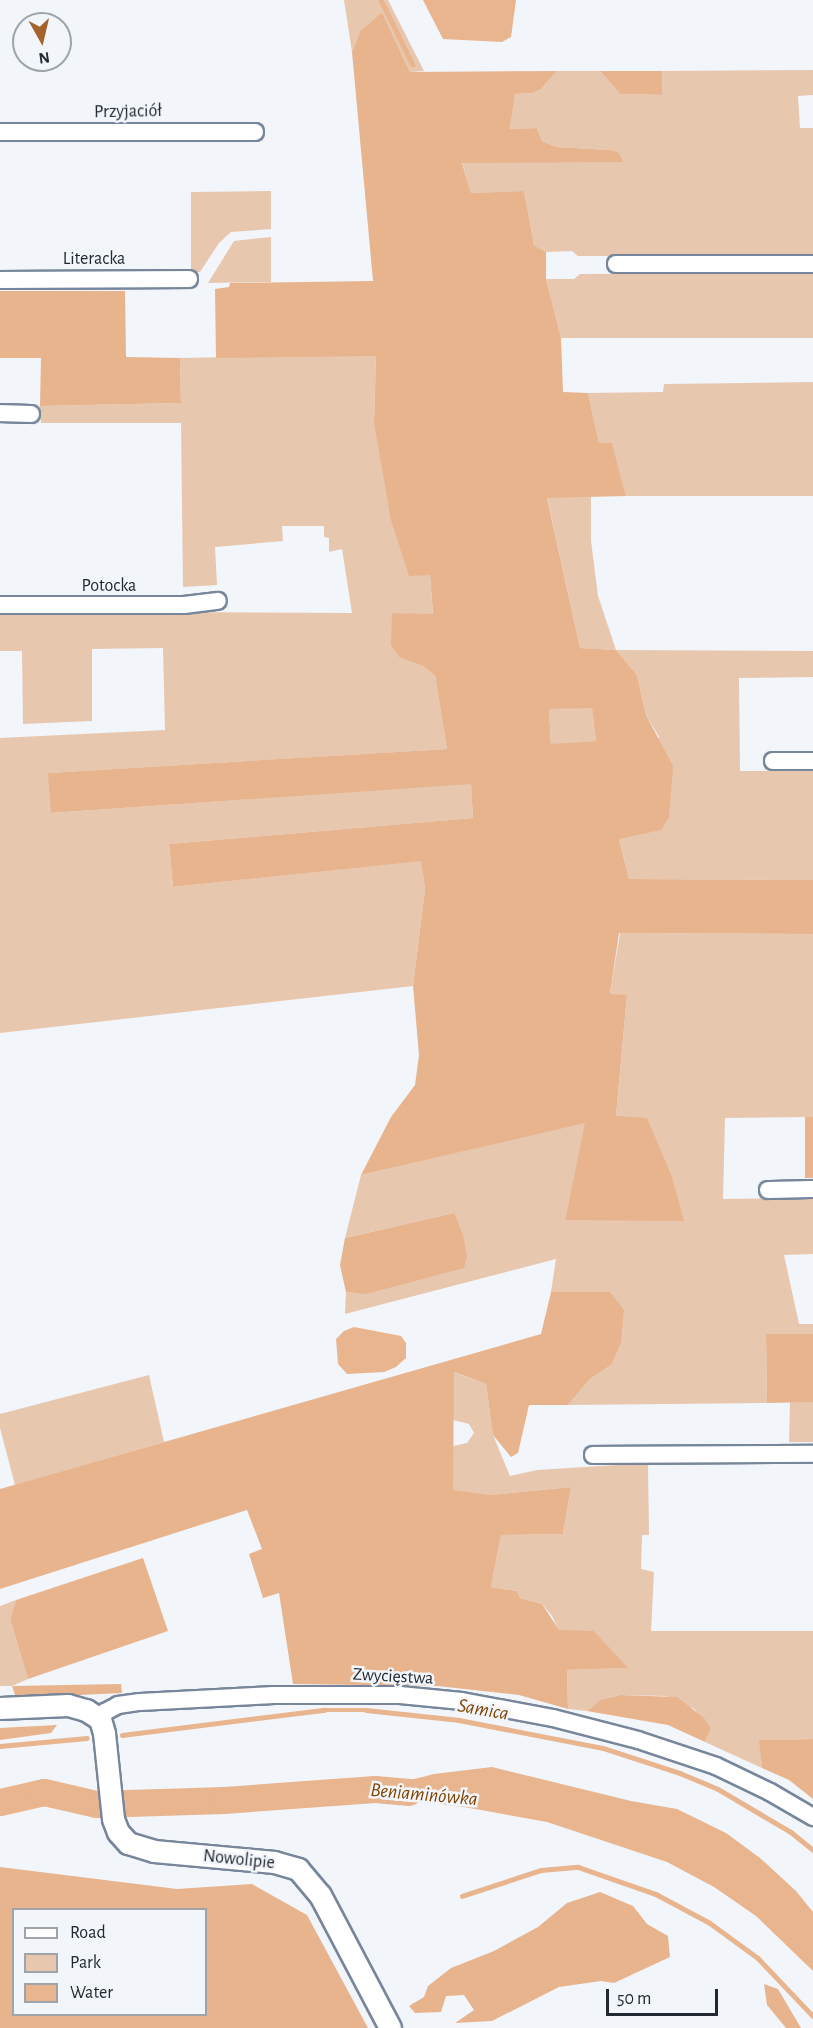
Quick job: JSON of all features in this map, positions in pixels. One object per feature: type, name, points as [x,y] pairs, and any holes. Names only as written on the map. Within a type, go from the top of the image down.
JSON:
[{"type":"street","name":"Przyjaciół","points":[[0,132],[234,130],[255,132]]},
{"type":"street","points":[[616,264],[813,264]]},
{"type":"street","name":"Literacka","points":[[0,280],[189,279]]},
{"type":"street","points":[[0,413],[31,414]]},
{"type":"street","name":"Potocka","points":[[0,605],[184,605],[218,601]]},
{"type":"street","points":[[774,762],[813,761]]},
{"type":"street","points":[[768,1190],[813,1189]]},
{"type":"street","points":[[593,1455],[813,1454]]},
{"type":"street","name":"Zwycięstwa","points":[[100,1719],[108,1709],[140,1702],[274,1695],[400,1695],[462,1701],[553,1718],[650,1744],[716,1766],[770,1792],[813,1817]]},
{"type":"street","points":[[0,1708],[68,1705],[86,1710],[100,1719]]},
{"type":"street","name":"Nowolipie","points":[[100,1719],[104,1733],[113,1819],[123,1839],[137,1848],[274,1862],[298,1869],[320,1895],[390,2028]]},
{"type":"green space","points":[[344,0],[388,0],[424,71],[410,72],[382,12],[360,31],[352,52]]},
{"type":"green space","points":[[813,70],[813,95],[798,96],[800,128],[813,128],[813,256],[578,256],[572,251],[546,252],[534,245],[524,191],[471,193],[462,162],[622,161],[610,150],[557,147],[542,141],[537,128],[510,129],[515,94],[540,90],[557,71],[600,71],[620,94],[661,95],[662,71]]},
{"type":"green space","points":[[271,191],[271,229],[231,232],[219,243],[200,272],[191,272],[191,192]]},
{"type":"green space","points":[[271,237],[271,282],[208,283],[234,241]]},
{"type":"green space","points":[[813,273],[813,338],[561,338],[546,279],[574,279],[580,274]]},
{"type":"green space","points":[[376,356],[374,423],[430,575],[433,615],[392,613],[400,658],[423,666],[435,676],[447,749],[49,773],[52,813],[471,783],[473,818],[169,844],[173,887],[421,860],[425,889],[413,986],[0,1033],[0,738],[165,730],[163,648],[92,649],[92,721],[23,724],[22,651],[0,651],[0,611],[352,613],[342,549],[329,552],[329,538],[324,537],[324,526],[282,526],[283,541],[215,547],[217,585],[183,587],[181,423],[41,423],[40,406],[181,403],[180,358]]},
{"type":"green space","points":[[813,382],[813,496],[626,496],[612,444],[599,443],[588,393],[663,392],[664,384]]},
{"type":"green space","points":[[591,496],[591,541],[598,596],[616,650],[580,648],[547,497]]},
{"type":"green space","points":[[616,650],[813,651],[813,677],[739,678],[740,771],[813,771],[813,880],[629,879],[619,839],[659,737],[646,715],[637,675]]},
{"type":"green space","points":[[592,707],[596,741],[551,745],[549,709]]},
{"type":"green space","points":[[620,933],[813,934],[813,1117],[725,1118],[723,1199],[813,1198],[813,1254],[784,1255],[799,1324],[813,1324],[813,1334],[766,1334],[767,1403],[568,1405],[590,1379],[611,1365],[610,1292],[551,1292],[556,1259],[345,1314],[346,1292],[366,1293],[454,1213],[345,1238],[361,1175],[586,1122],[565,1220],[616,1116],[627,996],[610,994]]},
{"type":"green space","points":[[453,1372],[486,1384],[493,1435],[510,1476],[537,1470],[648,1463],[649,1535],[642,1535],[641,1569],[654,1572],[651,1631],[813,1631],[813,1739],[760,1740],[762,1768],[705,1742],[711,1729],[694,1709],[666,1696],[620,1695],[600,1700],[587,1711],[568,1709],[567,1670],[627,1668],[594,1631],[559,1631],[552,1616],[542,1604],[520,1598],[517,1591],[491,1587],[501,1535],[563,1534],[571,1487],[491,1495],[484,1510],[453,1491],[453,1446],[467,1443],[474,1433],[469,1424],[453,1420]]},
{"type":"green space","points":[[149,1375],[164,1442],[15,1485],[0,1428],[0,1414]]},
{"type":"green space","points":[[790,1402],[813,1402],[813,1442],[789,1442]]},
{"type":"green space","points":[[16,1600],[10,1619],[28,1679],[12,1686],[0,1686],[0,1606]]},
{"type":"shaded area","points":[[382,12],[410,72],[557,71],[540,90],[515,94],[510,129],[537,128],[542,141],[557,147],[610,150],[619,153],[623,162],[462,163],[471,193],[524,191],[534,245],[546,252],[546,279],[561,338],[563,392],[588,393],[599,443],[612,443],[626,496],[547,498],[580,648],[616,650],[637,675],[646,715],[673,766],[669,817],[661,830],[619,839],[629,879],[813,880],[813,934],[619,933],[610,994],[627,995],[616,1116],[647,1118],[672,1177],[684,1221],[565,1220],[585,1123],[361,1175],[391,1117],[415,1085],[419,1055],[413,986],[425,889],[421,861],[173,887],[169,844],[473,818],[471,784],[51,813],[48,773],[447,749],[435,676],[423,666],[400,658],[391,645],[392,613],[433,614],[430,575],[409,576],[391,520],[374,423],[376,356],[216,358],[215,289],[229,287],[230,283],[373,281],[352,52],[360,31]],"holes":[[[592,708],[596,741],[551,744],[549,709]]]},
{"type":"shaded area","points":[[600,71],[662,71],[662,95],[620,94]]},
{"type":"shaded area","points":[[0,291],[125,291],[126,357],[180,358],[181,403],[40,406],[41,358],[0,358]]},
{"type":"shaded area","points":[[805,1117],[813,1117],[813,1178],[805,1178]]},
{"type":"shaded area","points":[[454,1213],[463,1235],[467,1256],[464,1268],[366,1294],[346,1292],[340,1265],[345,1238]]},
{"type":"shaded area","points":[[551,1292],[610,1292],[624,1310],[621,1342],[611,1365],[590,1379],[568,1405],[529,1405],[518,1453],[511,1457],[493,1435],[486,1384],[454,1372],[453,1490],[490,1495],[571,1487],[563,1534],[501,1535],[491,1587],[517,1591],[520,1598],[542,1604],[559,1630],[594,1631],[628,1668],[567,1670],[568,1709],[519,1695],[437,1686],[293,1684],[279,1593],[263,1598],[249,1554],[262,1549],[247,1510],[0,1589],[0,1489],[541,1334]]},
{"type":"shaded area","points":[[766,1334],[813,1334],[813,1402],[767,1403]]},
{"type":"shaded area","points":[[143,1558],[168,1631],[28,1679],[10,1619],[16,1600]]},
{"type":"shaded area","points":[[121,1684],[122,1693],[16,1698],[12,1686]]},
{"type":"shaded area","points":[[620,1695],[677,1697],[704,1718],[711,1729],[705,1742],[668,1725],[587,1711],[600,1700]]},
{"type":"shaded area","points":[[57,1725],[51,1733],[0,1740],[0,1728]]},
{"type":"shaded area","points":[[813,1739],[813,1799],[789,1780],[762,1768],[759,1740]]},
{"type":"shaded area","points":[[0,1867],[177,1889],[252,1884],[307,1915],[368,2028],[0,2028]]},
{"type":"shaded area","points":[[600,1892],[633,1906],[647,1924],[668,1936],[670,1957],[614,1983],[601,1981],[559,1987],[492,2021],[455,2023],[474,2010],[464,1995],[446,1996],[441,2012],[415,2013],[409,2006],[424,1997],[428,1986],[451,1968],[494,1951],[538,1927],[567,1903]]},
{"type":"shaded area","points":[[764,1984],[778,1989],[801,2028],[786,2028],[767,2005]]},
{"type":"water","points":[[423,0],[516,0],[511,37],[502,42],[443,39]]},
{"type":"water","points":[[354,1327],[401,1336],[406,1343],[406,1358],[396,1367],[384,1372],[347,1374],[338,1364],[336,1339],[344,1331]]},
{"type":"water","points":[[492,1767],[631,1801],[677,1809],[726,1833],[760,1858],[796,1891],[813,1912],[813,1971],[756,1916],[714,1887],[667,1862],[547,1822],[464,1807],[400,1799],[375,1789],[434,1774]]},
{"type":"waterway","points":[[381,0],[413,65]]},
{"type":"waterway","name":"Samica","points":[[122,1735],[324,1710],[366,1710],[459,1720],[603,1748],[680,1773],[718,1789],[791,1832],[813,1850]]},
{"type":"waterway","name":"Samica","points":[[0,1746],[87,1738]]},
{"type":"waterway","name":"Beniaminówka","points":[[0,1802],[44,1792],[96,1804],[224,1800],[375,1789],[409,1792]]},
{"type":"waterway","points":[[462,1896],[541,1870],[578,1867],[656,1894],[710,1923],[758,1958],[813,2016]]}]
